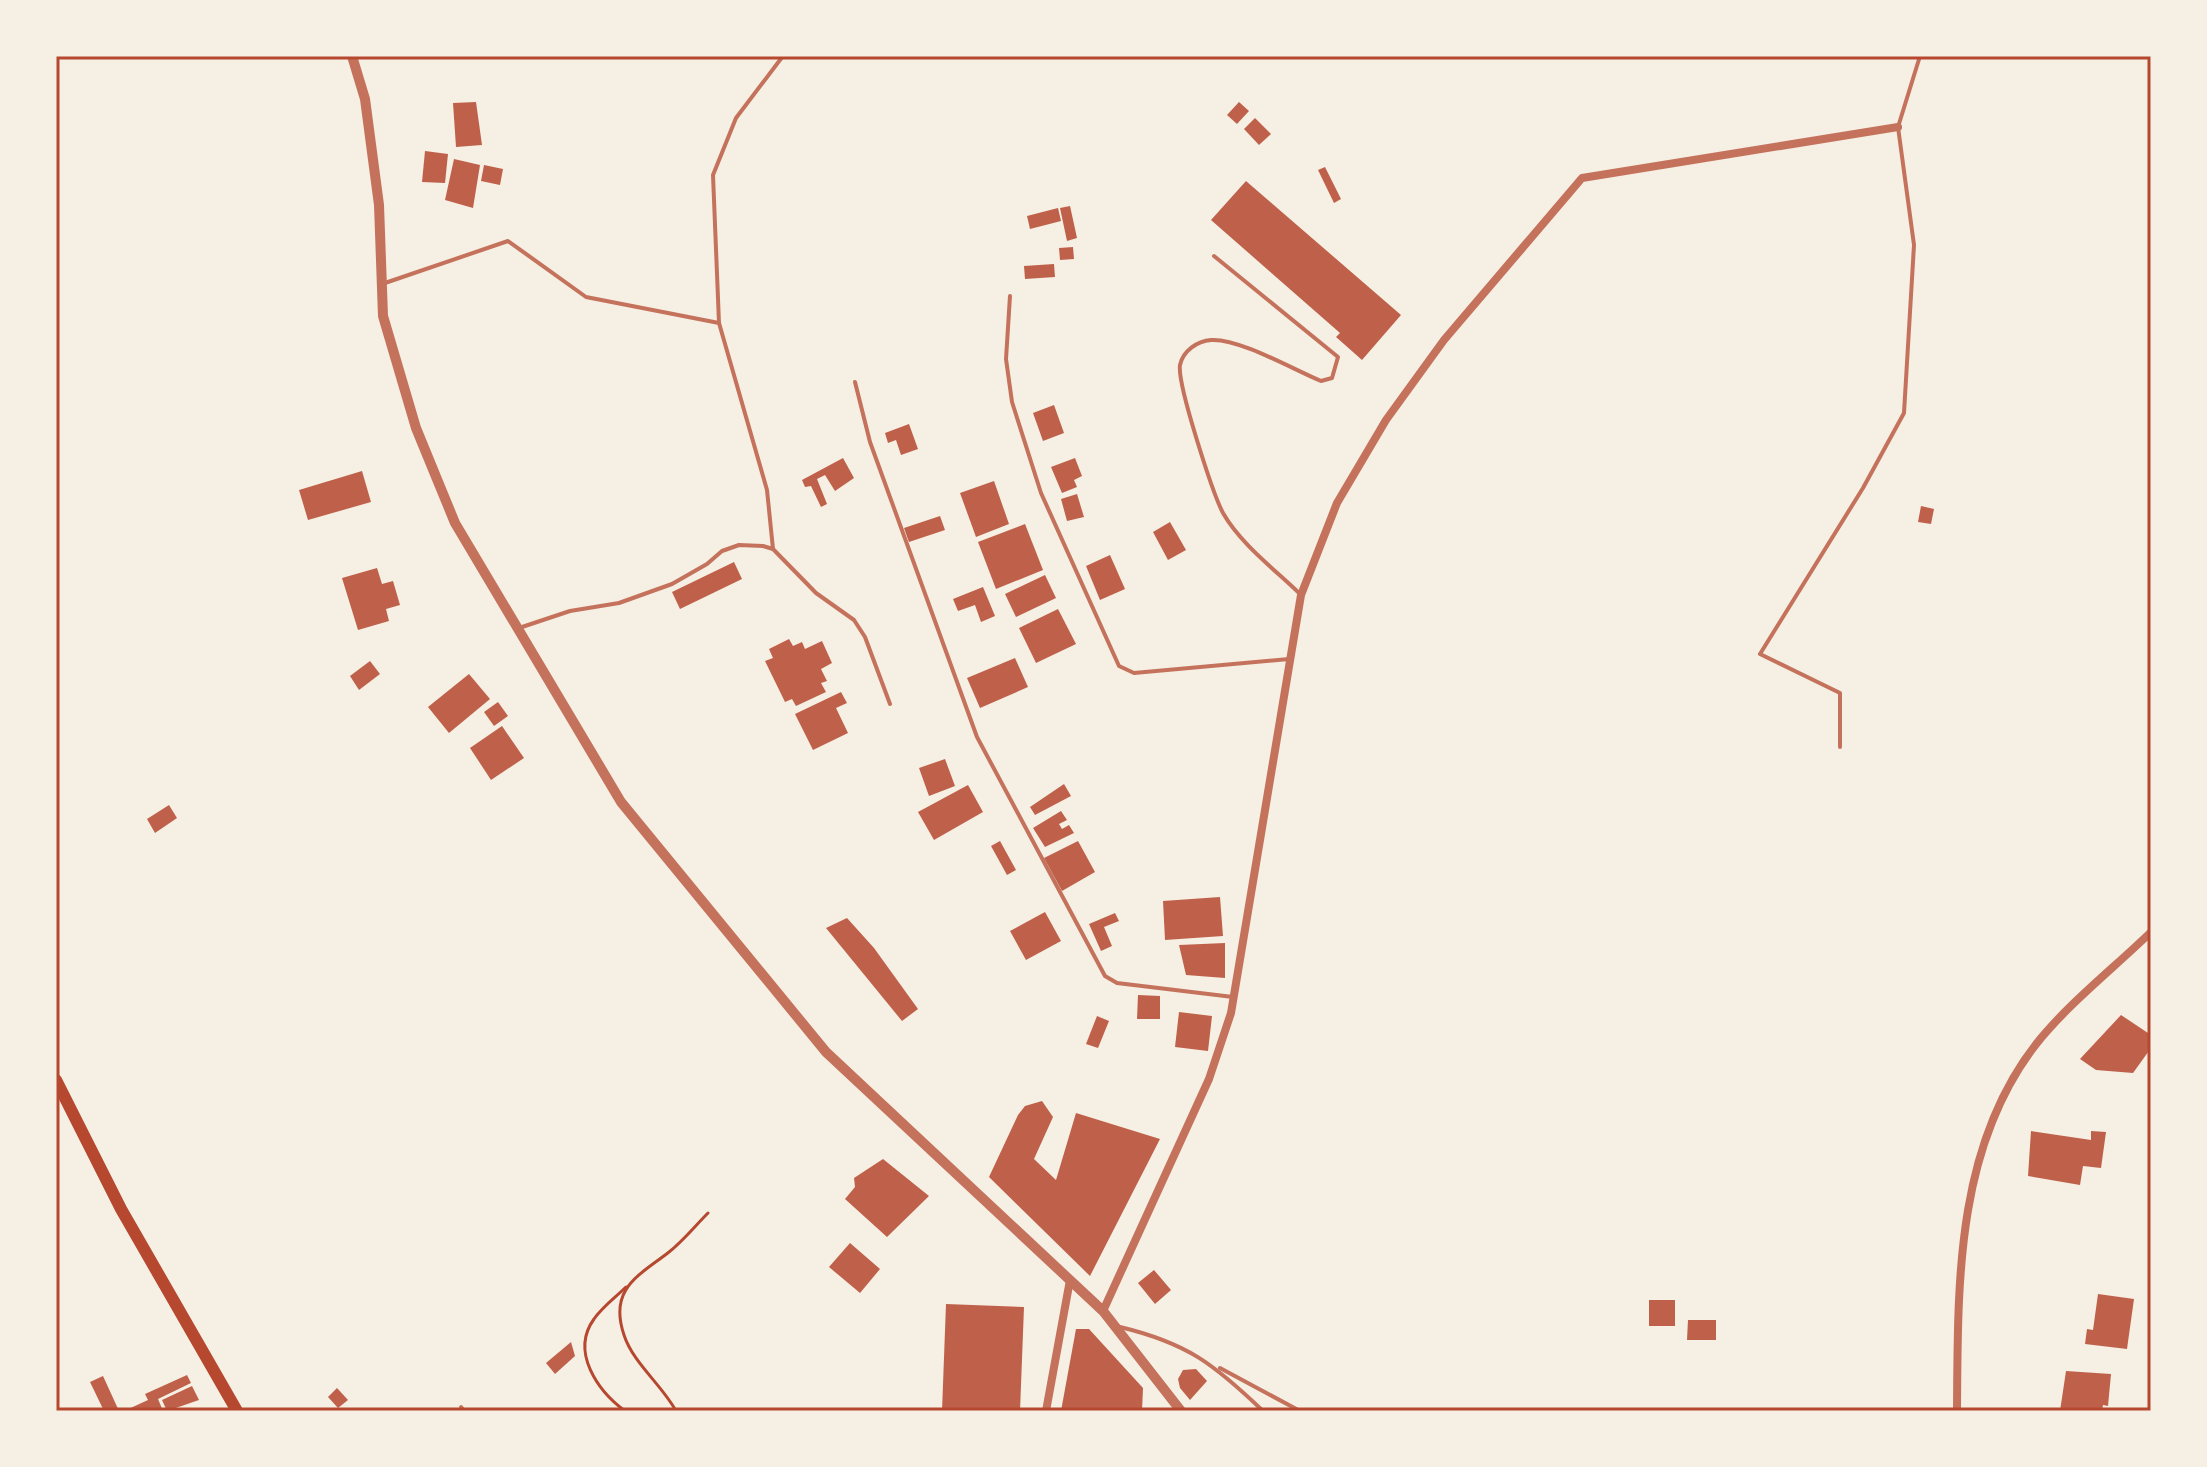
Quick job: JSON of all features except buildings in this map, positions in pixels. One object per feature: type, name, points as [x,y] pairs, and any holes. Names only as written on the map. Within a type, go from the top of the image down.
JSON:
[{"type":"main road","points":[[56,1080],[121,1209],[237,1411]]},
{"type":"street","points":[[352,56],[365,99],[375,175],[383,316],[416,428],[455,523],[621,802],[826,1052],[1103,1311],[1181,1411]]},
{"type":"street","points":[[1103,1311],[1209,1079],[1233,997],[1301,595],[1337,503],[1386,420],[1444,340],[1582,178],[1898,127]]},
{"type":"street","points":[[1957,1411],[1958,1285],[1973,1182],[1998,1103],[2038,1042],[2151,932]]},
{"type":"street","points":[[1046,1411],[1070,1280]]},
{"type":"lane","points":[[783,56],[736,118],[713,175],[719,323],[767,490],[773,549],[816,593],[854,620],[865,637],[890,704]]},
{"type":"lane","points":[[1840,747],[1840,693],[1760,654],[1863,488],[1904,413],[1914,245],[1898,127],[1920,56]]},
{"type":"lane","points":[[382,284],[508,241],[586,297],[719,323]]},
{"type":"lane","points":[[1214,256],[1338,357],[1332,378],[1321,381],[1229,343],[1212,340],[1196,344],[1184,355],[1180,367],[1183,392],[1223,511],[1301,595]]},
{"type":"lane","points":[[1010,296],[1006,359],[1012,402],[1041,493],[1119,666],[1134,673],[1289,659]]},
{"type":"lane","points":[[855,382],[870,442],[977,737],[1105,976],[1117,983],[1233,997]]},
{"type":"lane","points":[[517,629],[570,611],[619,603],[672,584],[722,551],[739,545],[773,549]]},
{"type":"lane","points":[[1114,1326],[1162,1337],[1300,1411]]},
{"type":"lane","points":[[1215,1365],[1263,1411]]},
{"type":"path","points":[[625,1411],[603,1395],[592,1374],[584,1341],[594,1319],[641,1270],[669,1252],[708,1213]]},
{"type":"path","points":[[626,1287],[621,1312],[624,1336],[676,1411]]}]
